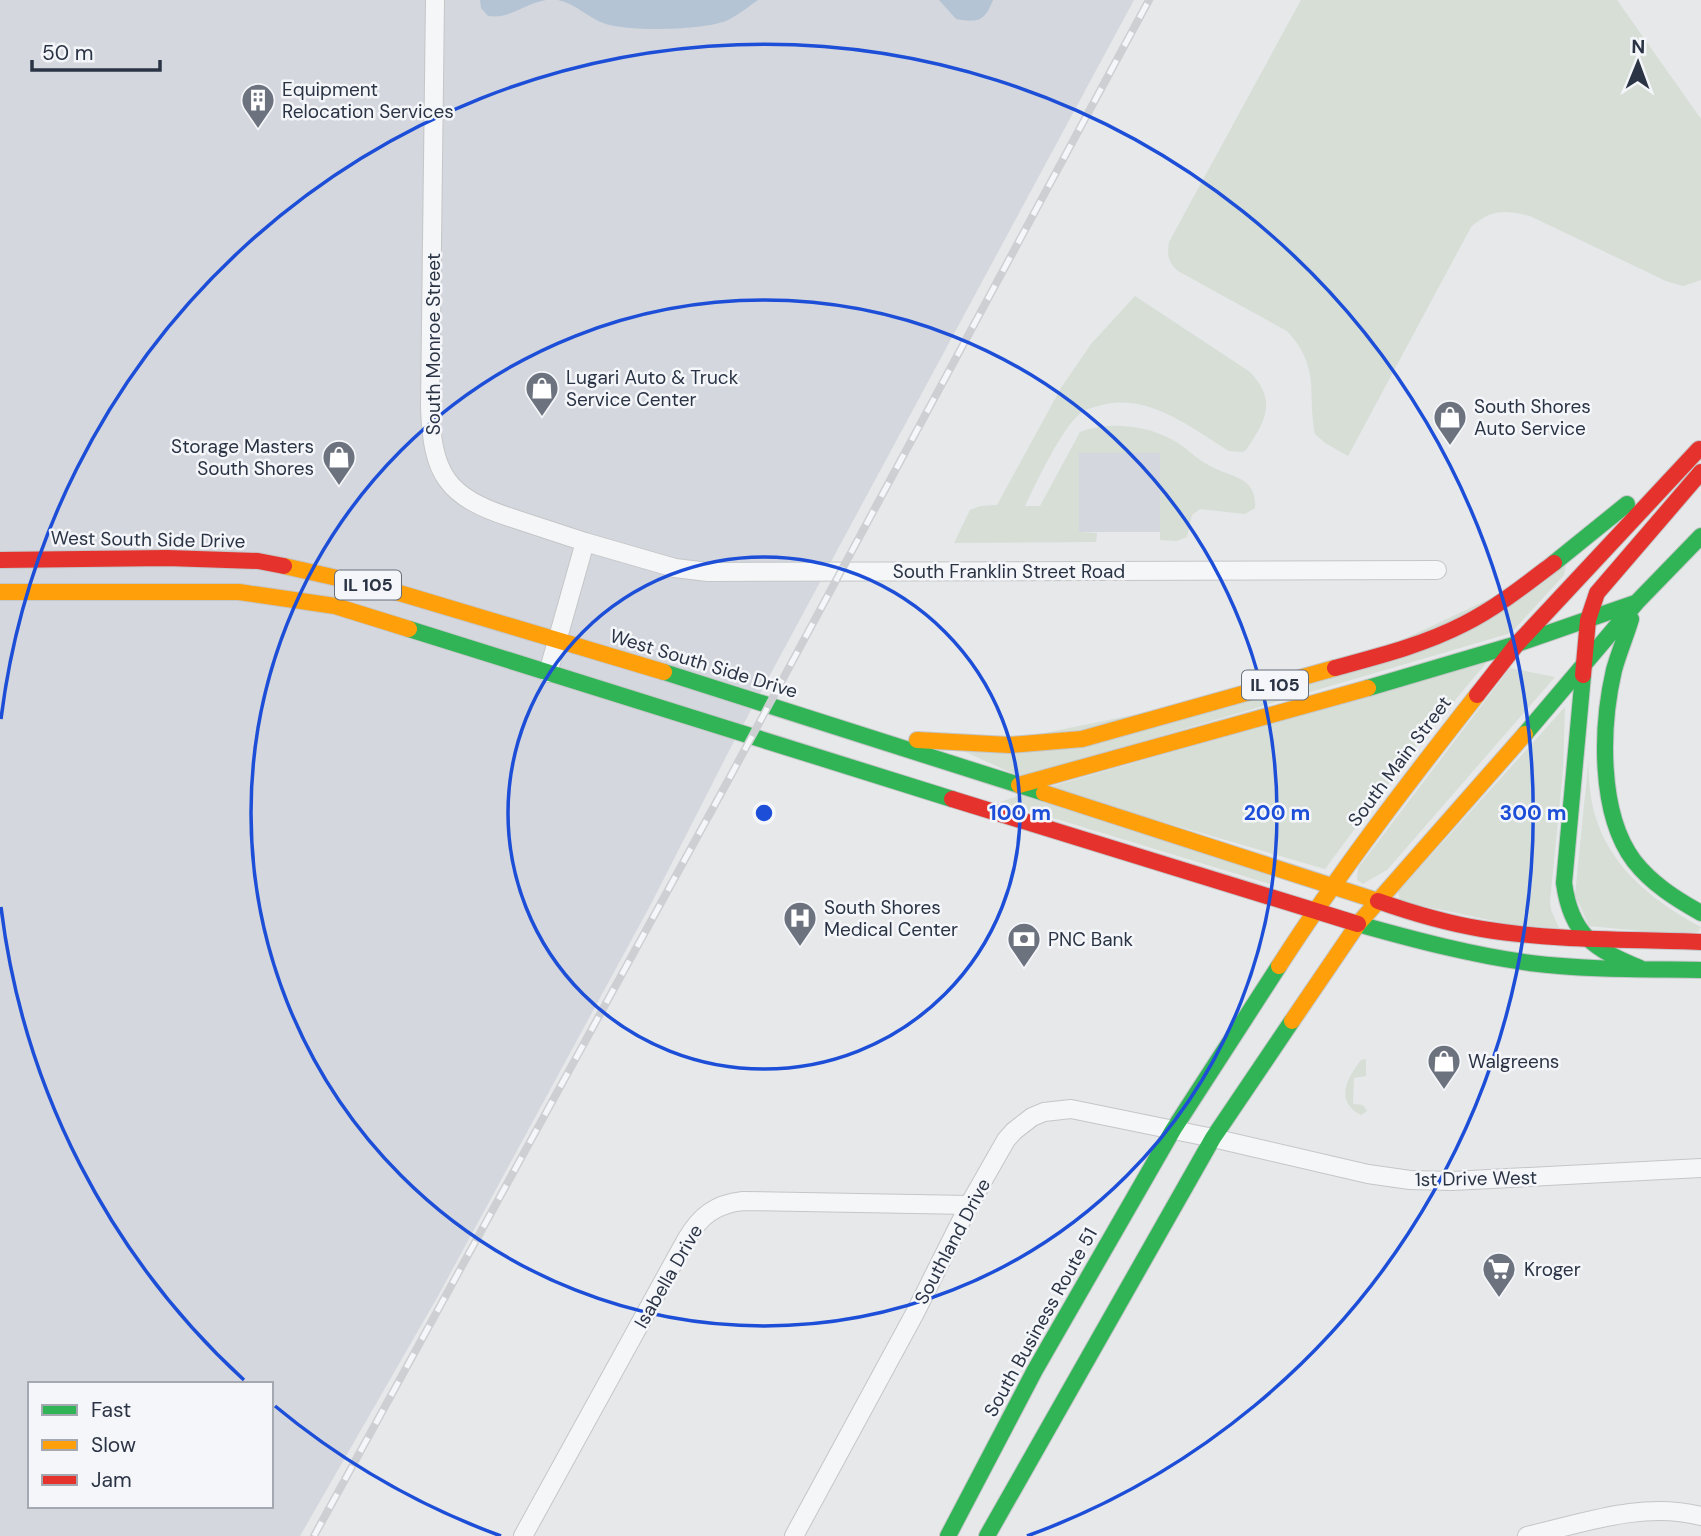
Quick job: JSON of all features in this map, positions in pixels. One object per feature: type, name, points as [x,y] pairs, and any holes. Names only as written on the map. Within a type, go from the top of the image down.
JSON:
[{"type":"main road","name":"South Main Street","points":[[1173,1129],[1314,911],[1382,816],[1517,644],[1700,447]]},
{"type":"main road","name":"IL 105","points":[[793,713],[921,740],[978,745],[1061,742],[1103,734],[1399,650],[1475,617],[1544,570],[1700,447]]},
{"type":"main road","points":[[1640,968],[1609,956],[1583,936],[1569,913],[1564,883],[1588,620],[1597,593],[1701,472]]},
{"type":"main road","name":"IL 105","points":[[0,592],[220,591],[285,597],[335,606],[924,791],[981,791],[1019,785],[1395,680],[1588,620],[1637,602],[1701,536]]},
{"type":"main road","name":"West South Side Drive","points":[[0,560],[167,558],[258,561],[315,571],[557,640],[793,713],[1378,901]]},
{"type":"main road","points":[[988,1536],[1213,1138],[1358,924],[1584,667],[1637,602]]},
{"type":"main road","points":[[1637,602],[1612,682],[1605,754],[1608,804],[1625,849],[1642,869],[1662,889],[1701,913]]},
{"type":"main road","points":[[924,791],[1314,911],[1459,950],[1511,960],[1701,970]]},
{"type":"main road","points":[[1378,901],[1444,922],[1485,929],[1701,942]]},
{"type":"main road","name":"South Business Route 51","points":[[948,1536],[1035,1370],[1173,1129]]},
{"type":"street","name":"South Monroe Street","points":[[435,0],[430,392],[431,430],[435,451],[442,471],[452,486],[481,509],[585,542]]},
{"type":"street","name":"South Franklin Street Road","points":[[585,542],[675,568],[708,572],[1437,570]]},
{"type":"street","points":[[548,673],[585,542]]},
{"type":"street","name":"Southland Drive","points":[[794,1536],[969,1205],[1014,1131],[1032,1116],[1071,1109],[1213,1138]]},
{"type":"street","name":"1st Drive West","points":[[1213,1138],[1368,1174],[1410,1180],[1452,1181],[1701,1168]]},
{"type":"street","name":"Isabella Drive","points":[[523,1536],[685,1240],[710,1211],[719,1205],[743,1201],[969,1205]]},
{"type":"street","points":[[1527,1536],[1645,1510],[1669,1510],[1701,1516]]},
{"type":"shaded area","points":[[0,0],[1134,0],[730,749],[651,904],[438,1296],[300,1536],[0,1536]]},
{"type":"shaded area","points":[[1301,0],[1617,0],[1701,119],[1701,280],[1683,286],[1666,281],[1530,216],[1505,212],[1485,217],[1471,227],[1348,456],[1325,443],[1315,434],[1309,369],[1298,344],[1287,331],[1178,271],[1168,255],[1169,242]]},
{"type":"shaded area","points":[[1135,296],[1250,372],[1259,383],[1266,402],[1266,411],[1259,430],[1246,450],[1229,451],[1186,424],[1155,409],[1123,402],[1093,407],[1081,413],[1066,430],[1025,506],[1040,506],[1080,432],[1102,426],[1126,426],[1161,434],[1207,464],[1242,480],[1252,490],[1255,508],[1245,514],[1200,509],[1192,515],[1187,537],[1177,541],[1160,540],[1160,453],[1079,453],[1079,532],[1097,533],[1096,542],[954,543],[970,510],[980,506],[997,505],[1061,388],[1091,344]]},
{"type":"shaded area","points":[[1079,453],[1160,453],[1160,532],[1079,532]]},
{"type":"shaded area","points":[[1566,563],[1564,575],[1511,633],[1021,777],[961,750],[1325,676]]},
{"type":"shaded area","points":[[1487,662],[1414,749],[1325,869],[1046,788]]},
{"type":"shaded area","points":[[1510,668],[1555,677],[1387,870],[1363,884],[1357,880],[1358,868]]},
{"type":"shaded area","points":[[1565,707],[1563,770],[1550,901],[1559,928],[1513,925],[1400,901],[1398,892]]},
{"type":"shaded area","points":[[1589,756],[1590,786],[1595,813],[1604,837],[1617,859],[1633,879],[1653,896],[1701,927],[1698,932],[1663,933],[1589,926],[1575,895]]},
{"type":"shaded area","points":[[1021,795],[1270,875],[1270,884],[1000,802]]},
{"type":"shaded area","points":[[1366,1059],[1366,1076],[1354,1078],[1353,1104],[1363,1105],[1367,1111],[1361,1115],[1353,1109],[1345,1096],[1348,1082],[1356,1067],[1361,1060]]},
{"type":"water","points":[[480,0],[546,0],[503,15],[488,16],[481,8]]},
{"type":"water","points":[[558,0],[758,0],[730,19],[715,24],[649,29],[606,24]]},
{"type":"water","points":[[939,0],[993,0],[984,16],[970,21],[956,19]]},
{"type":"railway","points":[[314,1536],[730,777],[1149,0]]},
{"type":"traffic: fast","points":[[1554,563],[1627,504]]},
{"type":"traffic: fast","points":[[1525,734],[1637,602],[1701,536]]},
{"type":"traffic: fast","points":[[1368,688],[1517,644],[1635,603]]},
{"type":"traffic: fast","points":[[1631,619],[1614,670],[1610,692],[1605,742],[1608,794],[1622,841],[1634,861],[1665,890],[1701,913]]},
{"type":"traffic: fast","points":[[409,629],[952,799]]},
{"type":"traffic: fast","points":[[664,672],[1044,793]]},
{"type":"traffic: fast","points":[[1583,675],[1564,883],[1567,901],[1572,916],[1587,938],[1610,954],[1640,968]]},
{"type":"traffic: fast","points":[[1358,924],[1487,956],[1530,963],[1594,968],[1701,970]]},
{"type":"traffic: fast","points":[[948,1536],[1035,1370],[1173,1130],[1279,966]]},
{"type":"traffic: fast","points":[[987,1536],[1213,1138],[1292,1021]]},
{"type":"traffic: slow","points":[[284,566],[386,589],[664,672]]},
{"type":"traffic: slow","points":[[0,592],[239,592],[335,606],[409,629]]},
{"type":"traffic: slow","points":[[917,740],[1009,745],[1082,739],[1335,668]]},
{"type":"traffic: slow","points":[[1019,785],[1368,688]]},
{"type":"traffic: slow","points":[[1279,966],[1350,862],[1477,695]]},
{"type":"traffic: slow","points":[[1292,1021],[1358,924],[1525,734]]},
{"type":"traffic: slow","points":[[1044,793],[1378,901]]},
{"type":"traffic: jam","points":[[1477,695],[1517,644],[1699,449]]},
{"type":"traffic: jam","points":[[1583,675],[1588,620],[1597,593],[1701,472]]},
{"type":"traffic: jam","points":[[0,560],[167,558],[258,561],[284,566]]},
{"type":"traffic: jam","points":[[1335,668],[1417,644],[1464,624],[1499,603],[1554,563]]},
{"type":"traffic: jam","points":[[952,799],[1358,924]]},
{"type":"traffic: jam","points":[[1378,901],[1442,921],[1509,933],[1564,938],[1701,942]]},
{"type":"place","name":"Equipment Relocation Services","points":[[258,130]]},
{"type":"place","name":"Lugari Auto & Truck Service Center","points":[[542,418]]},
{"type":"place","name":"South Shores Auto Service","points":[[1450,447]]},
{"type":"place","name":"Storage Masters South Shores","points":[[339,487]]},
{"type":"place","name":"South Shores Medical Center","points":[[800,948]]},
{"type":"place","name":"PNC Bank","points":[[1024,969]]},
{"type":"place","name":"Walgreens","points":[[1444,1091]]},
{"type":"place","name":"Kroger","points":[[1499,1299]]}]
